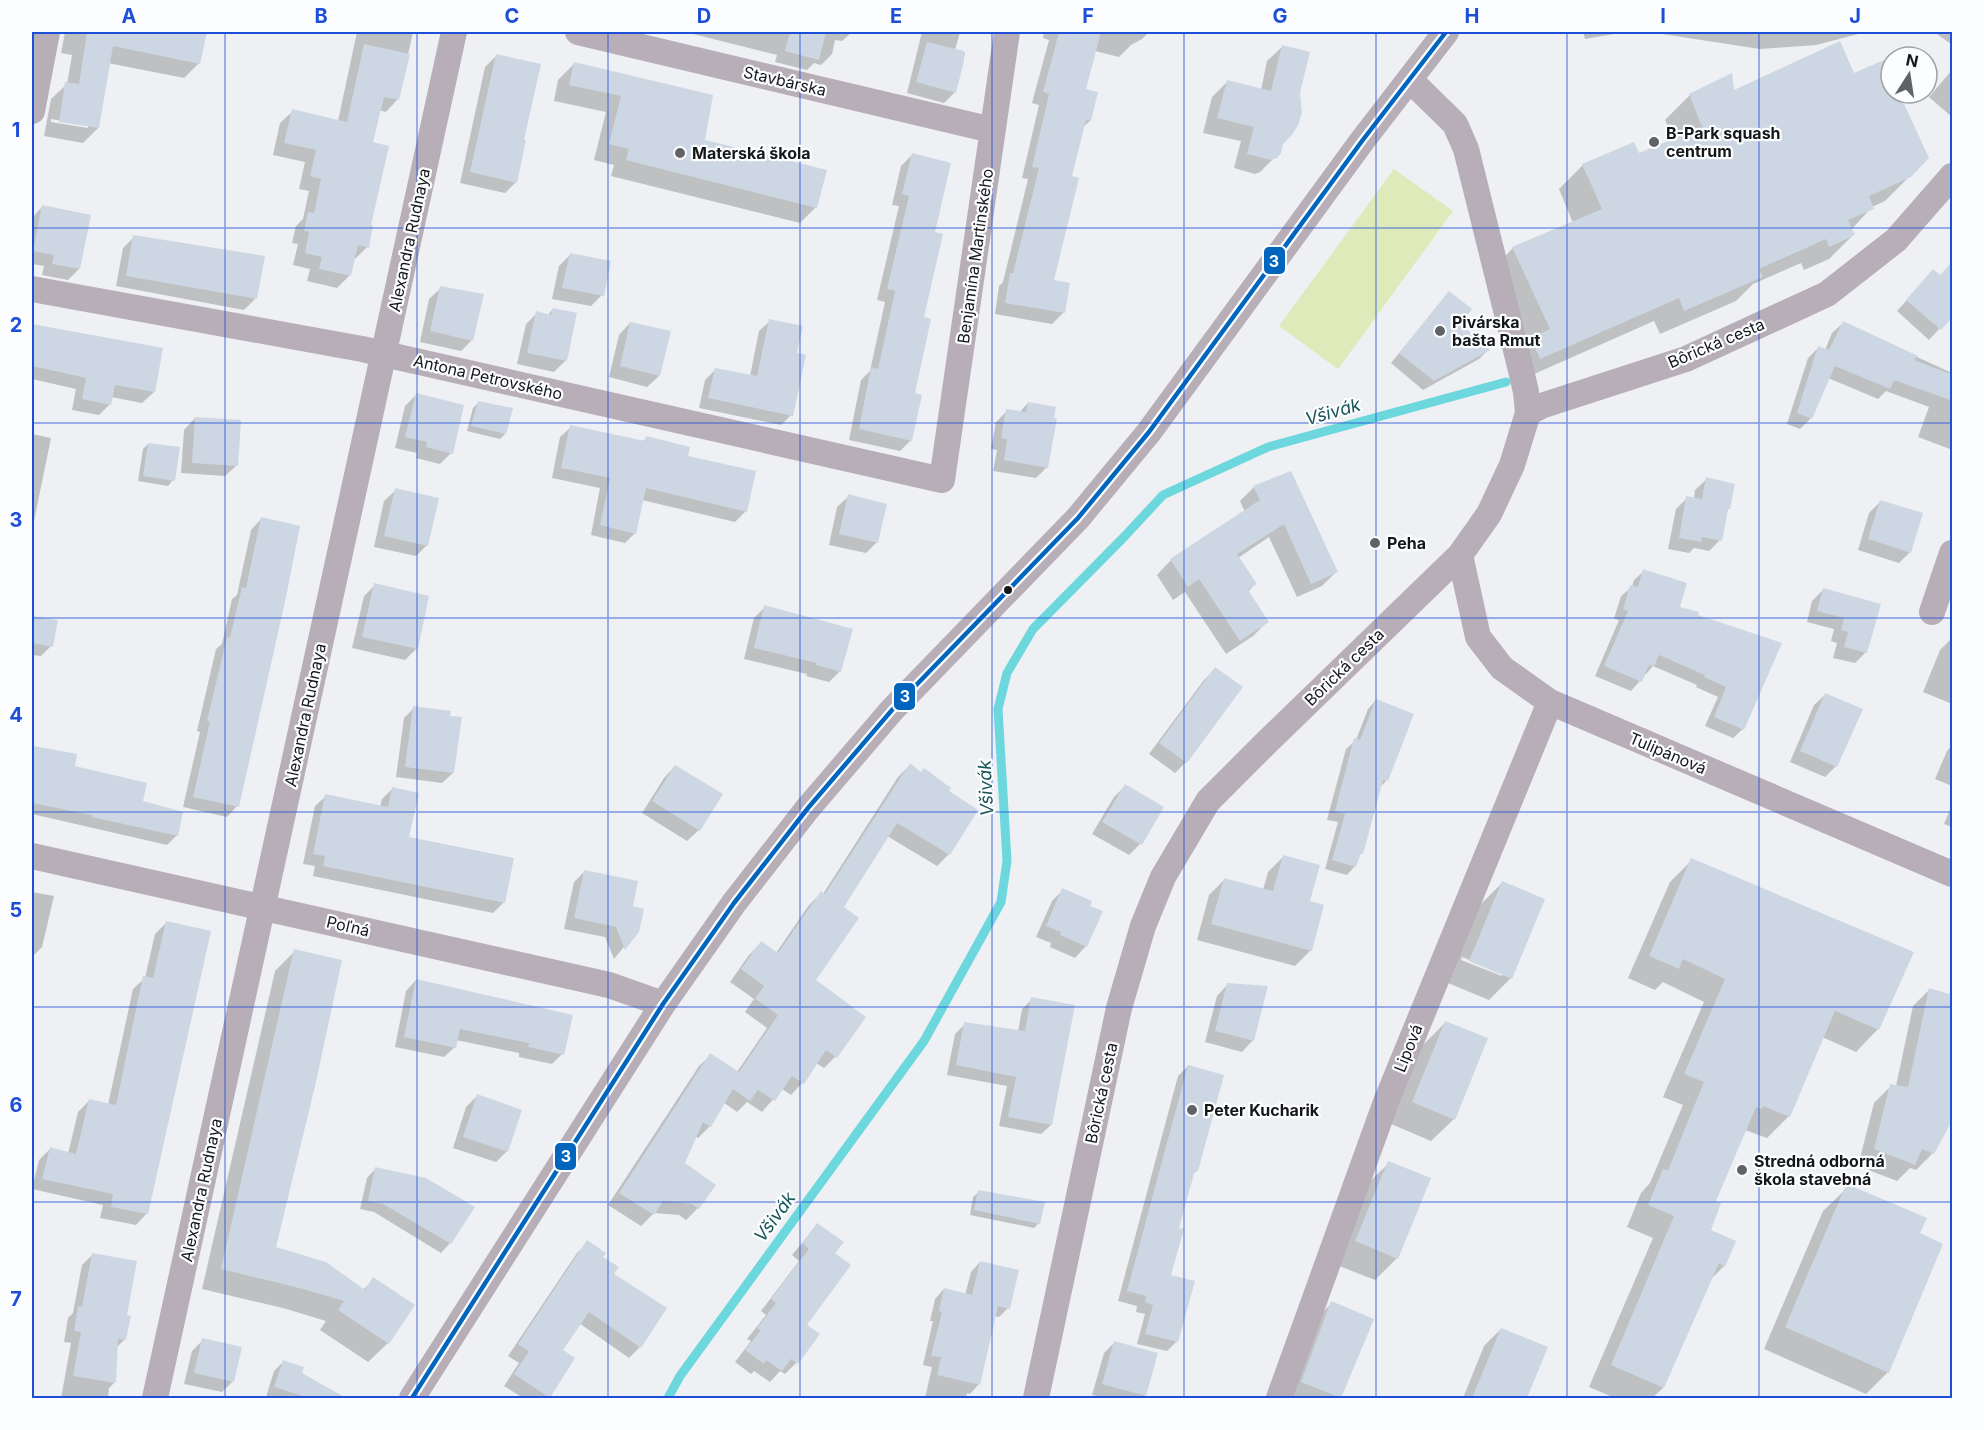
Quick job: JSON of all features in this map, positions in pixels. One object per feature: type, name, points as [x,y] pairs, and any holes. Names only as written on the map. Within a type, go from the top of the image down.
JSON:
[{"type":"street","points":[[32,111],[47,32]]},
{"type":"street","name":"Alexandra Rudnaya","points":[[155,1398],[454,32]]},
{"type":"street","name":"Stavbárska","points":[[579,32],[992,130]]},
{"type":"street","name":"Benjamína Martinského","points":[[942,480],[1007,32]]},
{"type":"street","points":[[412,1398],[663,1004],[734,903],[815,799],[892,710],[1078,518],[1149,432],[1362,141],[1446,32]]},
{"type":"street","points":[[1410,80],[1455,124],[1466,149],[1527,402]]},
{"type":"street","name":"Bôrická cesta","points":[[1036,1398],[1119,1008],[1143,926],[1163,877],[1208,801],[1460,555],[1489,514],[1512,465],[1527,402],[1541,406],[1686,359],[1827,294],[1896,240],[1953,176]]},
{"type":"street","name":"Antona Petrovského","points":[[32,289],[384,354],[942,480]]},
{"type":"street","points":[[1932,612],[1953,553]]},
{"type":"street","name":"Tulipánová","points":[[1460,555],[1479,638],[1502,668],[1550,702],[1953,874]]},
{"type":"street","name":"Lipová","points":[[1279,1398],[1386,1102],[1550,702]]},
{"type":"street","name":"Poľná","points":[[32,856],[609,985],[663,1004]]},
{"type":"green space","points":[[1394,169],[1453,211],[1338,369],[1279,326]]},
{"type":"building","points":[[87,32],[207,32],[200,64],[113,46],[99,128],[59,122],[65,82],[79,84]]},
{"type":"building","points":[[790,32],[826,32],[819,60],[785,51]]},
{"type":"building","points":[[1059,32],[1101,32],[1086,89],[1098,92],[1091,121],[1086,120],[1072,176],[1079,178],[1054,280],[1070,283],[1065,313],[1005,303],[1010,273],[1013,273],[1039,168],[1032,167],[1049,94],[1043,92]]},
{"type":"building","points":[[1840,41],[1854,73],[1879,62],[1879,105],[1905,105],[1929,158],[1911,177],[1869,196],[1874,209],[1848,220],[1855,235],[1829,247],[1826,239],[1759,269],[1763,277],[1684,311],[1679,298],[1540,359],[1531,338],[1550,329],[1512,247],[1602,209],[1582,164],[1634,142],[1639,153],[1702,127],[1689,94],[1732,73],[1734,90]]},
{"type":"building","points":[[927,42],[964,51],[964,61],[956,93],[916,82]]},
{"type":"building","points":[[364,44],[410,54],[399,100],[384,97],[373,142],[389,146],[371,225],[373,225],[369,248],[358,245],[351,276],[319,269],[322,257],[305,253],[309,232],[304,231],[308,212],[314,213],[321,179],[310,176],[316,150],[284,143],[292,109],[347,122]]},
{"type":"building","points":[[1282,45],[1310,52],[1300,93],[1302,113],[1298,125],[1283,144],[1281,153],[1277,158],[1271,160],[1247,154],[1254,127],[1217,118],[1227,80],[1271,91]]},
{"type":"building","points":[[496,54],[541,64],[517,183],[470,172]]},
{"type":"building","points":[[574,62],[713,95],[705,140],[827,170],[817,208],[626,160],[629,149],[609,144],[621,96],[569,85]]},
{"type":"building","points":[[912,153],[951,163],[935,232],[943,234],[924,317],[931,319],[915,393],[922,395],[912,441],[859,429],[871,367],[878,369],[895,291],[887,289],[909,196],[902,194]]},
{"type":"building","points":[[42,205],[91,215],[80,269],[52,264],[54,255],[33,251]]},
{"type":"building","points":[[133,235],[265,256],[257,299],[126,276]]},
{"type":"building","points":[[570,253],[611,261],[604,296],[562,288]]},
{"type":"building","points":[[1953,261],[1953,317],[1941,330],[1906,300],[1933,269],[1940,275]]},
{"type":"building","points":[[440,286],[484,294],[473,341],[430,331]]},
{"type":"building","points":[[1449,291],[1472,309],[1461,324],[1490,350],[1434,381],[1399,353]]},
{"type":"building","points":[[553,308],[577,313],[567,361],[527,353],[536,311],[551,315]]},
{"type":"building","points":[[769,319],[803,326],[797,353],[806,355],[793,416],[708,398],[715,368],[757,376]]},
{"type":"building","points":[[1843,321],[1918,356],[1914,360],[1953,375],[1953,401],[1894,380],[1890,389],[1835,366],[1812,419],[1797,413],[1818,346],[1829,350]]},
{"type":"building","points":[[630,322],[671,331],[660,376],[620,366]]},
{"type":"building","points":[[32,324],[163,348],[155,392],[115,385],[111,405],[82,399],[86,378],[32,366]]},
{"type":"building","points":[[416,393],[464,405],[453,454],[426,447],[427,442],[405,437]]},
{"type":"building","points":[[478,401],[513,408],[506,434],[471,426]]},
{"type":"building","points":[[1028,402],[1056,407],[1054,418],[1057,418],[1048,468],[1004,460],[1007,439],[1001,438],[1006,409],[1026,412]]},
{"type":"building","points":[[195,417],[241,420],[238,466],[192,463]]},
{"type":"building","points":[[570,425],[645,441],[646,436],[690,447],[688,456],[756,471],[747,512],[646,488],[636,534],[600,525],[610,478],[561,468]]},
{"type":"building","points":[[148,443],[180,447],[175,481],[143,476]]},
{"type":"building","points":[[1291,471],[1338,572],[1311,584],[1284,524],[1237,554],[1257,584],[1248,590],[1269,622],[1240,641],[1199,579],[1188,587],[1170,559],[1260,500],[1253,486]]},
{"type":"building","points":[[1706,477],[1735,484],[1722,541],[1702,537],[1701,542],[1679,538],[1686,496],[1702,499]]},
{"type":"building","points":[[395,488],[439,498],[428,546],[384,536]]},
{"type":"building","points":[[848,494],[887,504],[878,543],[839,534]]},
{"type":"building","points":[[1880,500],[1923,513],[1911,553],[1868,539]]},
{"type":"building","points":[[261,517],[300,526],[239,807],[193,797],[210,722],[207,721],[227,637],[230,638],[242,587],[246,588]]},
{"type":"building","points":[[1643,569],[1687,583],[1680,607],[1782,643],[1744,730],[1714,717],[1726,687],[1704,677],[1705,675],[1659,655],[1654,667],[1649,665],[1642,682],[1604,666],[1628,611],[1623,609],[1630,585],[1638,587]]},
{"type":"building","points":[[374,583],[429,596],[418,649],[362,637]]},
{"type":"building","points":[[1823,588],[1881,604],[1867,653],[1844,647],[1848,632],[1841,630],[1844,618],[1817,611]]},
{"type":"building","points":[[764,605],[853,629],[841,672],[816,665],[817,663],[754,648]]},
{"type":"building","points":[[32,616],[58,620],[53,647],[32,643]]},
{"type":"building","points":[[1215,667],[1243,687],[1187,763],[1159,743]]},
{"type":"building","points":[[1825,693],[1863,709],[1837,767],[1800,751]]},
{"type":"building","points":[[1376,699],[1414,714],[1388,781],[1383,780],[1363,854],[1361,853],[1356,867],[1332,860],[1345,814],[1335,811],[1354,738],[1360,740]]},
{"type":"building","points":[[413,706],[451,711],[450,716],[462,717],[454,773],[405,767]]},
{"type":"building","points":[[34,746],[77,754],[75,766],[147,783],[143,801],[183,812],[178,836],[32,803]]},
{"type":"building","points":[[910,763],[921,772],[924,768],[951,788],[949,791],[978,810],[950,855],[897,823],[844,907],[859,918],[816,980],[866,1017],[837,1058],[826,1050],[804,1084],[792,1076],[775,1101],[758,1090],[750,1101],[733,1089],[711,1127],[703,1122],[685,1163],[716,1185],[699,1209],[692,1204],[663,1201],[654,1215],[619,1193],[710,1053],[739,1072],[778,1015],[755,999],[764,986],[741,969],[761,941],[778,953],[821,891],[825,894]]},
{"type":"building","points":[[675,765],[723,794],[700,831],[652,801]]},
{"type":"building","points":[[1125,784],[1164,807],[1142,845],[1102,822]]},
{"type":"building","points":[[392,787],[419,793],[409,837],[514,858],[505,903],[323,866],[325,856],[313,854],[325,794],[388,807]]},
{"type":"building","points":[[1283,855],[1320,865],[1310,901],[1324,905],[1312,951],[1211,924],[1224,878],[1273,891]]},
{"type":"building","points":[[1691,858],[1914,952],[1879,1030],[1835,1011],[1790,1117],[1763,1106],[1761,1109],[1756,1107],[1716,1201],[1721,1203],[1711,1230],[1736,1241],[1725,1267],[1719,1263],[1664,1388],[1611,1365],[1674,1216],[1648,1205],[1663,1169],[1668,1170],[1704,1082],[1684,1074],[1725,979],[1683,959],[1679,969],[1649,956]]},
{"type":"building","points":[[584,870],[638,881],[633,906],[644,909],[639,932],[625,950],[616,927],[574,918]]},
{"type":"building","points":[[1502,881],[1545,899],[1512,979],[1469,961]]},
{"type":"building","points":[[1062,888],[1092,901],[1090,906],[1103,911],[1087,947],[1046,926]]},
{"type":"building","points":[[166,921],[211,931],[148,1214],[111,1207],[113,1194],[42,1179],[50,1147],[76,1154],[89,1099],[116,1105],[143,976],[153,978]]},
{"type":"building","points":[[294,949],[342,960],[316,1082],[276,1247],[326,1262],[365,1290],[373,1277],[415,1305],[389,1344],[338,1310],[344,1301],[221,1269]]},
{"type":"building","points":[[416,979],[573,1015],[564,1055],[528,1047],[529,1043],[460,1029],[456,1048],[404,1037]]},
{"type":"building","points":[[1227,983],[1268,986],[1254,1041],[1215,1031]]},
{"type":"building","points":[[1929,988],[1953,995],[1953,1119],[1934,1154],[1922,1149],[1915,1165],[1874,1149],[1890,1084],[1908,1087]]},
{"type":"building","points":[[1031,997],[1075,1005],[1052,1125],[1008,1117],[1016,1077],[956,1065],[964,1022],[1025,1031]]},
{"type":"building","points":[[1445,1021],[1488,1038],[1455,1120],[1412,1102]]},
{"type":"building","points":[[1188,1065],[1224,1075],[1198,1171],[1195,1170],[1179,1228],[1184,1229],[1171,1275],[1195,1281],[1178,1342],[1145,1334],[1153,1305],[1145,1302],[1146,1296],[1127,1291]]},
{"type":"building","points":[[477,1094],[522,1110],[508,1152],[463,1137]]},
{"type":"building","points":[[1388,1161],[1431,1178],[1398,1259],[1355,1241]]},
{"type":"building","points":[[375,1167],[426,1178],[475,1207],[451,1244],[383,1204],[368,1201]]},
{"type":"building","points":[[1845,1187],[1854,1187],[1927,1218],[1920,1233],[1943,1244],[1889,1373],[1785,1327]]},
{"type":"building","points":[[978,1190],[1045,1202],[1040,1224],[974,1210]]},
{"type":"building","points":[[817,1223],[844,1242],[835,1253],[851,1265],[807,1325],[820,1334],[798,1364],[791,1359],[782,1371],[766,1360],[764,1364],[745,1350],[761,1330],[757,1328],[776,1303],[771,1299],[809,1249],[802,1243]]},
{"type":"building","points":[[587,1240],[606,1253],[603,1257],[619,1267],[614,1274],[667,1308],[641,1348],[589,1312],[563,1350],[575,1358],[550,1398],[514,1374],[529,1351],[518,1344]]},
{"type":"building","points":[[92,1253],[137,1261],[127,1315],[131,1316],[126,1340],[118,1339],[116,1383],[73,1376],[81,1332],[74,1331],[78,1306],[82,1307]]},
{"type":"building","points":[[980,1261],[1019,1270],[1010,1309],[998,1306],[980,1385],[937,1375],[941,1357],[931,1356],[942,1312],[939,1311],[944,1288],[972,1295]]},
{"type":"building","points":[[1331,1301],[1374,1319],[1341,1398],[1301,1382]]},
{"type":"building","points":[[1501,1328],[1548,1347],[1527,1398],[1472,1398]]},
{"type":"building","points":[[202,1338],[242,1347],[234,1382],[194,1373]]},
{"type":"building","points":[[1114,1341],[1158,1353],[1146,1396],[1102,1384]]},
{"type":"building","points":[[283,1360],[304,1367],[302,1373],[346,1398],[309,1398],[274,1387]]},
{"type":"waterway","name":"Všivák","points":[[668,1398],[680,1376],[924,1041],[1001,902],[1007,861],[998,709],[1007,673],[1033,629],[1163,495],[1268,447],[1506,382]]},
{"type":"transit line","name":"3","points":[[412,1398],[663,1004],[734,903],[808,808],[892,710],[1078,518],[1149,432],[1362,141],[1446,32]]},
{"type":"place","name":"B-Park squash centrum","points":[[1654,142]]},
{"type":"place","name":"Materská škola","points":[[680,153]]},
{"type":"place","name":"Pivárska bašta Rmut","points":[[1440,331]]},
{"type":"place","name":"Peha","points":[[1375,543]]},
{"type":"place","name":"Peter Kucharik","points":[[1192,1110]]},
{"type":"place","name":"Stredná odborná škola stavebná","points":[[1742,1170]]}]
